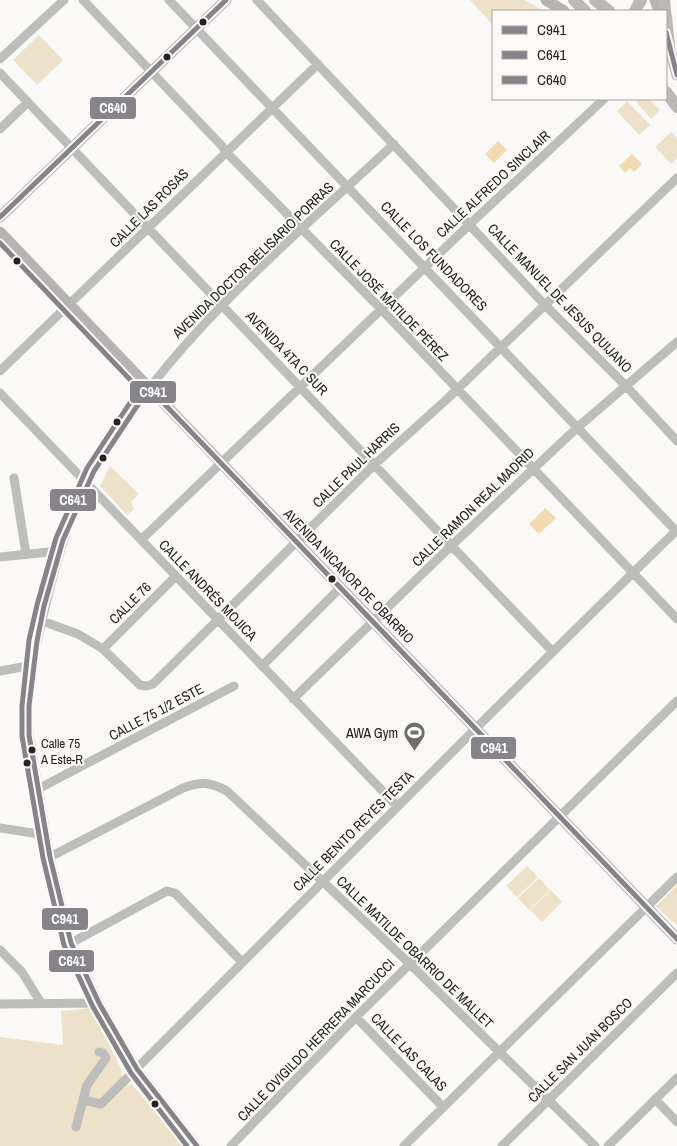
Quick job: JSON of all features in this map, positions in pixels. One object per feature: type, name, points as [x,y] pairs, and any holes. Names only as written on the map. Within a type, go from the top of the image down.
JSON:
[{"type":"highway","points":[[574,0],[584,10]]},
{"type":"highway","points":[[595,0],[603,10]]},
{"type":"highway","points":[[595,0],[608,10]]},
{"type":"highway","points":[[667,24],[670,46]]},
{"type":"highway","points":[[667,88],[677,101]]},
{"type":"highway","points":[[667,93],[677,107]]},
{"type":"main road","points":[[0,217],[226,0]]},
{"type":"main road","points":[[546,0],[562,10]]},
{"type":"main road","points":[[667,36],[677,75]]},
{"type":"main road","points":[[667,100],[677,112]]},
{"type":"main road","name":"AVENIDA NICANOR DE OBARRIO","points":[[0,232],[373,624],[677,939]]},
{"type":"street","points":[[0,60],[64,0]]},
{"type":"street","name":"CALLE JOSÉ MATILDE PÉREZ","points":[[83,0],[152,71],[226,152],[634,572],[677,619]]},
{"type":"street","name":"CALLE LOS FUNDADORES","points":[[170,0],[677,531]]},
{"type":"street","name":"CALLE MANUEL DE JESUS QUIJANO","points":[[257,0],[545,305],[626,386],[677,441]]},
{"type":"street","name":"CALLE LAS ROSAS","points":[[0,371],[318,64]]},
{"type":"street","name":"AVENIDA 4TA C SUR","points":[[0,73],[553,652]]},
{"type":"street","name":"CALLE ALFREDO SINCLAIR","points":[[141,540],[425,266],[603,100]]},
{"type":"street","points":[[0,129],[28,102]]},
{"type":"street","name":"AVENIDA DOCTOR BELISARIO PORRAS","points":[[197,1146],[136,1069],[99,1003],[71,943],[50,857],[28,717],[33,665],[59,551],[87,484],[116,435],[149,388],[180,349],[222,306],[394,144]]},
{"type":"street","name":"CALLE PAUL HARRIS","points":[[42,621],[78,634],[103,650],[140,685],[153,684],[374,466],[457,390],[677,178]]},
{"type":"street","name":"CALLE RAMON REAL MADRID","points":[[294,699],[451,546],[578,427],[677,342]]},
{"type":"street","name":"CALLE ANDRÉS MOJICA","points":[[0,393],[397,806]]},
{"type":"street","points":[[14,478],[26,554]]},
{"type":"street","name":"CALLE BENITO REYES TESTA","points":[[84,1100],[101,1104],[321,881],[677,531]]},
{"type":"street","points":[[0,557],[59,551]]},
{"type":"street","name":"CALLE 76","points":[[103,650],[176,576]]},
{"type":"street","points":[[262,666],[340,588]]},
{"type":"street","points":[[0,671],[33,665]]},
{"type":"street","name":"CALLE 75 1/2 ESTE","points":[[38,789],[234,686]]},
{"type":"street","name":"CALLE OVIGILDO HERRERA MARCUCCI","points":[[231,1146],[356,1017],[677,701]]},
{"type":"street","name":"CALLE MATILDE OBARRIO DE MALLET","points":[[50,857],[183,788],[198,782],[213,783],[227,792],[410,964],[594,1146]]},
{"type":"street","points":[[0,828],[46,835]]},
{"type":"street","points":[[404,1146],[677,877]]},
{"type":"street","points":[[71,943],[167,891],[174,893],[242,962]]},
{"type":"street","points":[[0,950],[22,972],[41,1003]]},
{"type":"street","name":"CALLE SAN JUAN BOSCO","points":[[502,1146],[677,973]]},
{"type":"street","points":[[0,1004],[99,1003]]},
{"type":"street","name":"CALLE LAS CALAS","points":[[356,1017],[443,1106]]},
{"type":"street","points":[[76,1127],[91,1078],[106,1058],[100,1052]]},
{"type":"street","points":[[608,1146],[677,1078]]},
{"type":"street","points":[[655,1099],[677,1122]]},
{"type":"shaded area","points":[[470,0],[524,0],[543,10],[492,10],[492,24]]},
{"type":"shaded area","points":[[39,35],[63,60],[37,85],[13,60]]},
{"type":"shaded area","points":[[639,100],[650,100],[660,110],[651,119],[636,102]]},
{"type":"shaded area","points":[[627,101],[650,125],[639,135],[617,111]]},
{"type":"shaded area","points":[[671,132],[677,138],[677,158],[671,164],[655,147]]},
{"type":"shaded area","points":[[498,141],[507,150],[494,163],[485,154]]},
{"type":"shaded area","points":[[632,154],[642,164],[634,172],[630,168],[625,173],[619,166]]},
{"type":"shaded area","points":[[110,466],[139,494],[131,502],[134,509],[127,515],[100,486]]},
{"type":"shaded area","points":[[545,508],[556,518],[539,534],[529,524]]},
{"type":"shaded area","points":[[527,866],[538,877],[517,897],[506,886]]},
{"type":"shaded area","points":[[539,878],[550,890],[529,910],[518,898]]},
{"type":"shaded area","points":[[677,885],[677,926],[656,906]]},
{"type":"shaded area","points":[[551,890],[562,902],[542,922],[530,910]]},
{"type":"shaded area","points":[[92,1008],[122,1071],[121,1075],[129,1085],[132,1084],[184,1146],[0,1146],[0,1037],[63,1045],[61,1011]]},
{"type":"transit line","name":"C640","points":[[0,217],[226,0]]},
{"type":"transit line","name":"C640","points":[[667,36],[677,75]]},
{"type":"transit line","name":"C641","points":[[0,243],[139,389],[87,468],[56,538],[29,640],[22,706],[22,736],[43,858],[64,945],[93,1007],[131,1073],[187,1146]]},
{"type":"transit line","name":"C941","points":[[197,1146],[137,1069],[99,1003],[71,943],[50,857],[29,735],[29,706],[37,641],[44,606],[63,540],[94,471],[149,388],[677,939]]},
{"type":"place","name":"Calle 75 A Este-R","points":[[32,750]]},
{"type":"place","name":"AWA Gym","points":[[414,752]]}]
